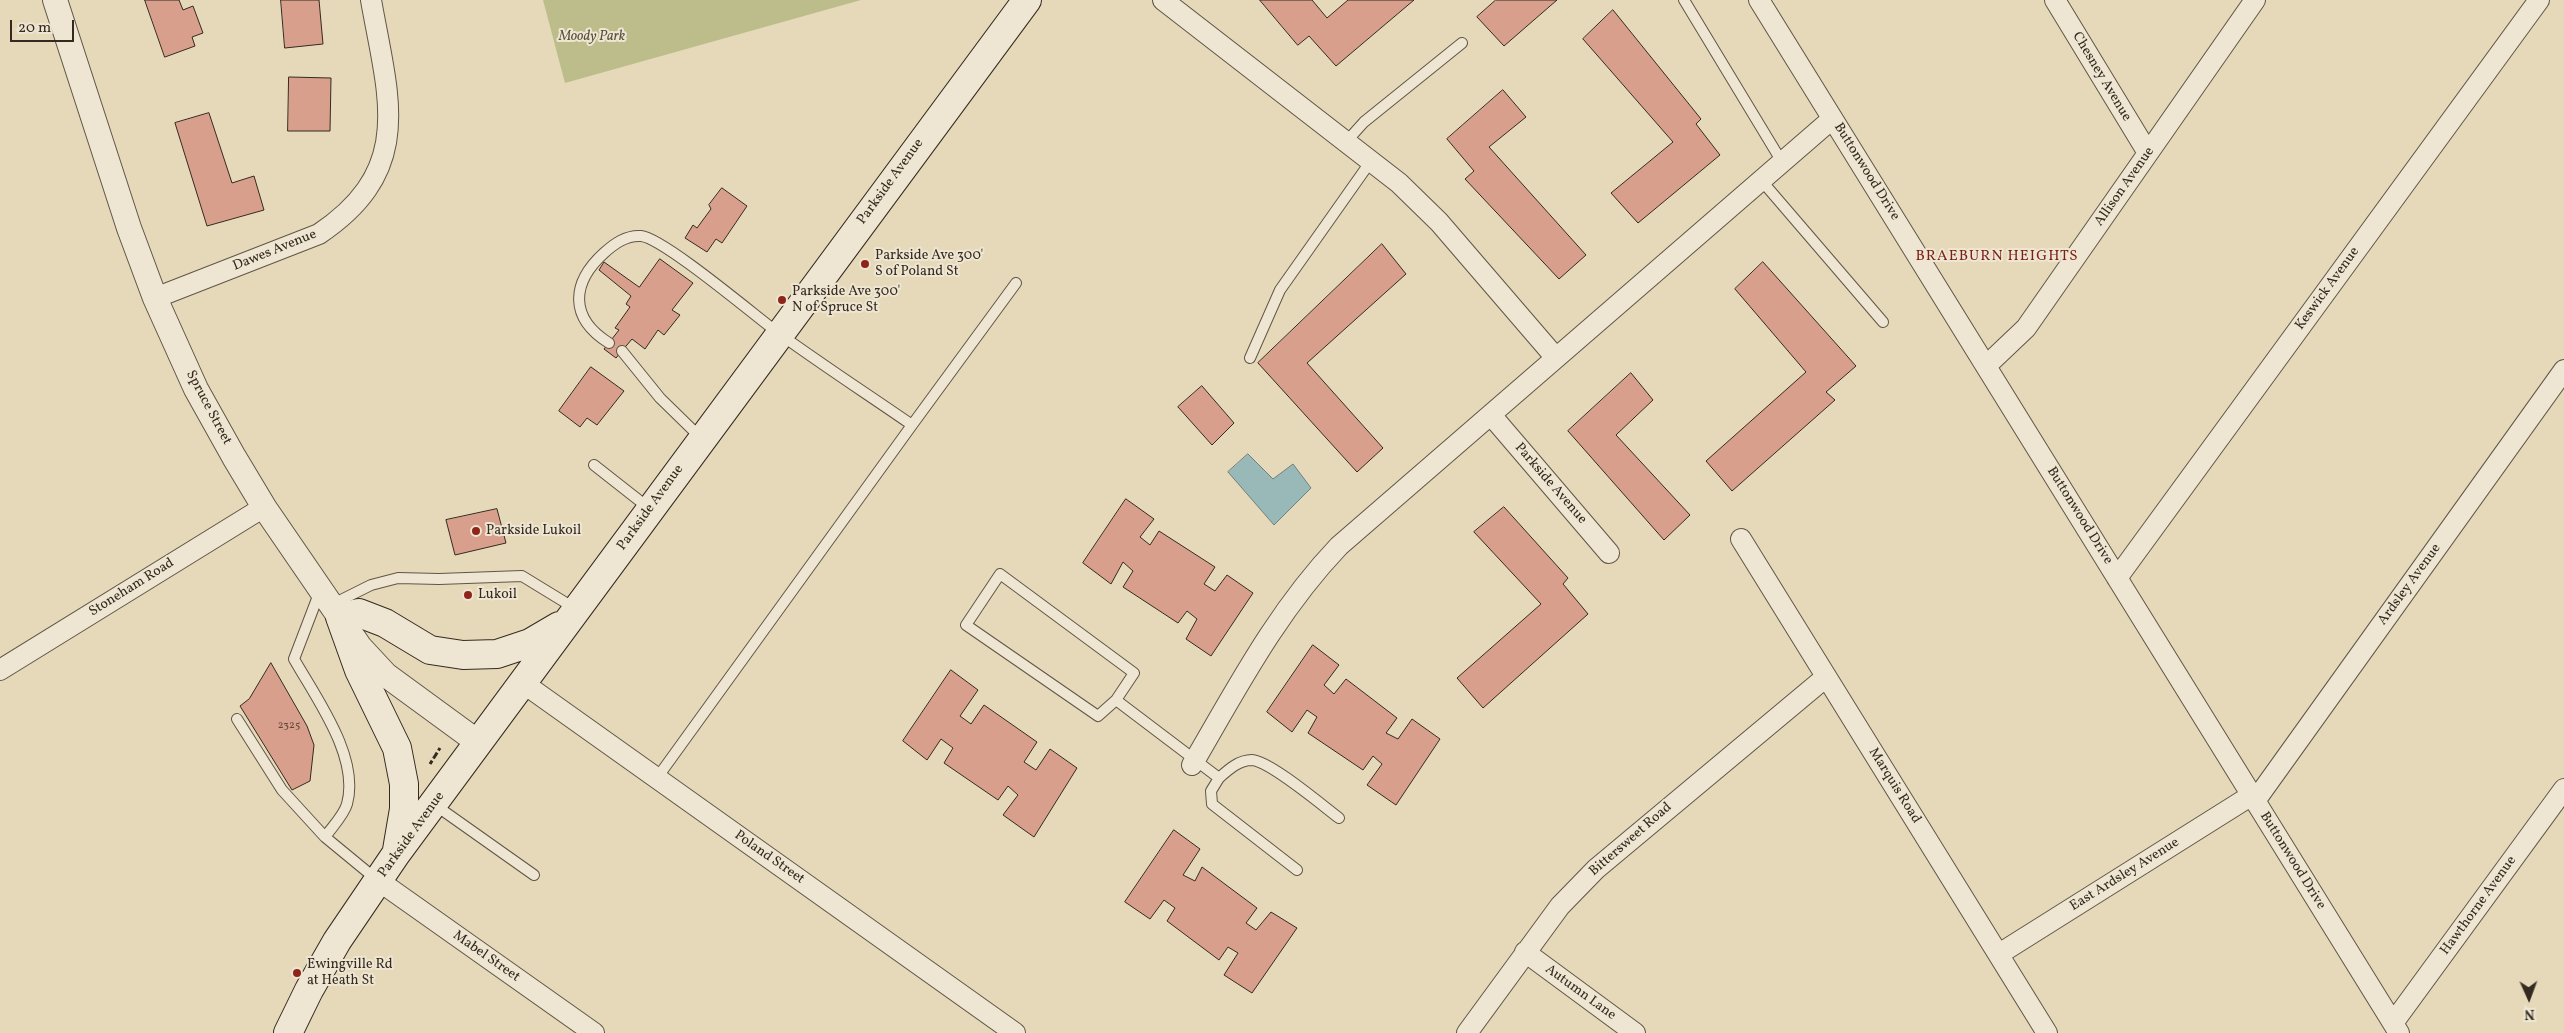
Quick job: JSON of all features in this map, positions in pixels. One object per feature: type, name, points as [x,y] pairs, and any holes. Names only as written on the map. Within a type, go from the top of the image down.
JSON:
[{"type":"main road","name":"Parkside Avenue","points":[[290,1030],[309,990],[337,941],[396,854],[1027,0]]},
{"type":"main road","points":[[330,604],[384,622],[430,650],[464,655],[497,654],[530,643],[572,615]]},
{"type":"main road","points":[[330,604],[397,748],[404,784],[404,809],[396,854]]},
{"type":"street","name":"Spruce Street","points":[[55,0],[129,228],[155,298],[196,389],[264,507],[360,647],[386,675],[479,743]]},
{"type":"street","name":"Dawes Avenue","points":[[155,298],[319,234],[342,219],[362,199],[375,177],[385,153],[389,126],[389,100],[370,0]]},
{"type":"street","points":[[1163,0],[1399,183],[1439,222],[1556,358]]},
{"type":"street","name":"Buttonwood Drive","points":[[1758,0],[2396,1028]]},
{"type":"street","name":"Chesney Avenue","points":[[2055,0],[2148,153]]},
{"type":"street","name":"Allison Avenue","points":[[1986,366],[2026,328],[2255,0]]},
{"type":"street","name":"Keswick Avenue","points":[[2118,578],[2539,0]]},
{"type":"street","points":[[1194,762],[1282,614],[1308,578],[1339,546],[1832,119]]},
{"type":"street","name":"Ardsley Avenue","points":[[2254,798],[2564,370]]},
{"type":"street","name":"Parkside Avenue","points":[[1490,415],[1609,553]]},
{"type":"street","name":"Stoneham Road","points":[[1,667],[264,507]]},
{"type":"street","name":"Marquis Road","points":[[1741,539],[2047,1033]]},
{"type":"street","name":"Bittersweet Road","points":[[1466,1033],[1560,906],[1596,869],[1826,677]]},
{"type":"street","name":"Poland Street","points":[[522,683],[1015,1033]]},
{"type":"street","name":"Hawthorne Avenue","points":[[2396,1028],[2564,789]]},
{"type":"street","name":"East Ardsley Avenue","points":[[1999,954],[2254,798]]},
{"type":"street","name":"Mabel Street","points":[[379,881],[594,1033]]},
{"type":"street","name":"Autumn Lane","points":[[1525,952],[1635,1033]]},
{"type":"lane","points":[[1684,0],[1782,162]]},
{"type":"lane","points":[[1346,142],[1364,122],[1462,42]]},
{"type":"lane","points":[[1250,358],[1280,290],[1371,161]]},
{"type":"lane","points":[[1762,180],[1883,322]]},
{"type":"lane","points":[[609,343],[596,334],[583,318],[580,304],[580,286],[588,267],[617,241],[641,236],[666,247],[780,334],[912,425]]},
{"type":"lane","points":[[656,778],[1016,283]]},
{"type":"lane","points":[[622,352],[660,398],[702,439]]},
{"type":"lane","points":[[594,465],[650,509]]},
{"type":"lane","points":[[1000,574],[1134,672],[1116,700],[1098,716],[966,625],[1000,574]]},
{"type":"lane","points":[[326,837],[347,805],[348,774],[340,740],[294,659],[330,604],[371,585],[398,578],[439,579],[522,576],[572,615]]},
{"type":"lane","points":[[1116,700],[1194,762],[1219,778]]},
{"type":"lane","points":[[237,719],[282,790],[326,837],[379,881]]},
{"type":"lane","points":[[1297,870],[1212,804],[1211,791],[1219,778],[1235,764],[1253,760],[1268,766],[1339,818]]},
{"type":"lane","points":[[433,805],[534,875]]},
{"type":"path","points":[[435,756],[440,748]]},
{"type":"green space","name":"Moody Park","points":[[543,0],[861,0],[565,83]]},
{"type":"water","points":[[1248,454],[1273,479],[1293,464],[1311,488],[1274,525],[1228,472]]},
{"type":"building","points":[[145,0],[179,0],[183,10],[193,6],[203,33],[192,37],[195,46],[165,57]]},
{"type":"building","points":[[281,0],[319,0],[323,44],[285,48]]},
{"type":"building","points":[[1260,0],[1312,0],[1327,18],[1348,0],[1414,0],[1336,66],[1309,36],[1298,45]]},
{"type":"building","points":[[1496,0],[1557,0],[1504,46],[1477,17]]},
{"type":"building","points":[[1613,10],[1701,119],[1696,124],[1720,155],[1638,223],[1611,193],[1673,142],[1583,39]]},
{"type":"building","points":[[289,77],[331,78],[330,131],[288,131]]},
{"type":"building","points":[[1503,90],[1526,117],[1489,147],[1586,255],[1559,279],[1465,179],[1474,171],[1447,139]]},
{"type":"building","points":[[209,113],[232,183],[254,176],[264,210],[207,226],[175,123]]},
{"type":"building","points":[[722,188],[747,206],[722,243],[716,239],[707,252],[685,238],[693,225],[697,228],[711,209],[709,205]]},
{"type":"building","points":[[1382,244],[1406,274],[1307,363],[1383,448],[1357,472],[1258,363]]},
{"type":"building","points":[[660,259],[693,283],[672,310],[680,315],[664,335],[658,330],[645,349],[632,339],[616,358],[604,349],[619,330],[615,328],[630,307],[626,304],[631,296],[599,270],[604,262],[639,287]]},
{"type":"building","points":[[1763,262],[1856,366],[1826,392],[1835,400],[1732,491],[1706,461],[1806,372],[1735,289]]},
{"type":"building","points":[[591,367],[624,391],[597,425],[587,418],[580,427],[559,411]]},
{"type":"building","points":[[1631,373],[1653,400],[1616,435],[1690,515],[1664,540],[1568,431]]},
{"type":"building","points":[[1202,386],[1234,423],[1212,445],[1178,407]]},
{"type":"building","points":[[1126,499],[1154,519],[1140,537],[1150,545],[1159,531],[1215,567],[1204,584],[1215,591],[1227,575],[1253,593],[1211,656],[1186,639],[1197,619],[1187,611],[1178,623],[1123,587],[1133,571],[1123,562],[1111,584],[1083,563]]},
{"type":"building","points":[[1504,507],[1568,578],[1563,584],[1588,614],[1483,708],[1457,678],[1541,604],[1474,532]]},
{"type":"building","name":"Parkside Lukoil","points":[[497,509],[506,543],[455,555],[446,520]]},
{"type":"building","points":[[1313,645],[1339,665],[1324,685],[1334,694],[1346,679],[1397,718],[1386,733],[1398,739],[1412,719],[1440,739],[1396,805],[1367,785],[1382,764],[1373,756],[1363,770],[1308,733],[1317,717],[1307,710],[1292,732],[1267,712]]},
{"type":"building","points":[[271,663],[307,726],[314,745],[310,781],[292,790],[240,706],[249,699]]},
{"type":"building","points":[[951,670],[978,690],[960,716],[971,724],[984,705],[1037,742],[1024,762],[1036,770],[1050,749],[1077,768],[1034,837],[1003,815],[1018,795],[1008,786],[998,800],[944,763],[953,748],[941,739],[927,760],[903,741]]},
{"type":"building","points":[[1174,830],[1200,849],[1183,875],[1195,881],[1202,867],[1257,908],[1246,923],[1256,930],[1271,912],[1297,928],[1252,993],[1224,975],[1238,953],[1228,947],[1219,960],[1167,921],[1175,908],[1164,900],[1150,919],[1125,902]]},
{"type":"place","name":"Parkside Ave 300' S of Poland St","points":[[865,264]]},
{"type":"place","name":"Parkside Ave 300' N of Spruce St","points":[[782,300]]},
{"type":"place","name":"Parkside Lukoil","points":[[476,531]]},
{"type":"place","name":"Lukoil","points":[[468,595]]},
{"type":"place","name":"Ewingville Rd at Heath St","points":[[297,973]]},
{"type":"district","name":"BRAEBURN HEIGHTS","points":[[1997,257]]}]
